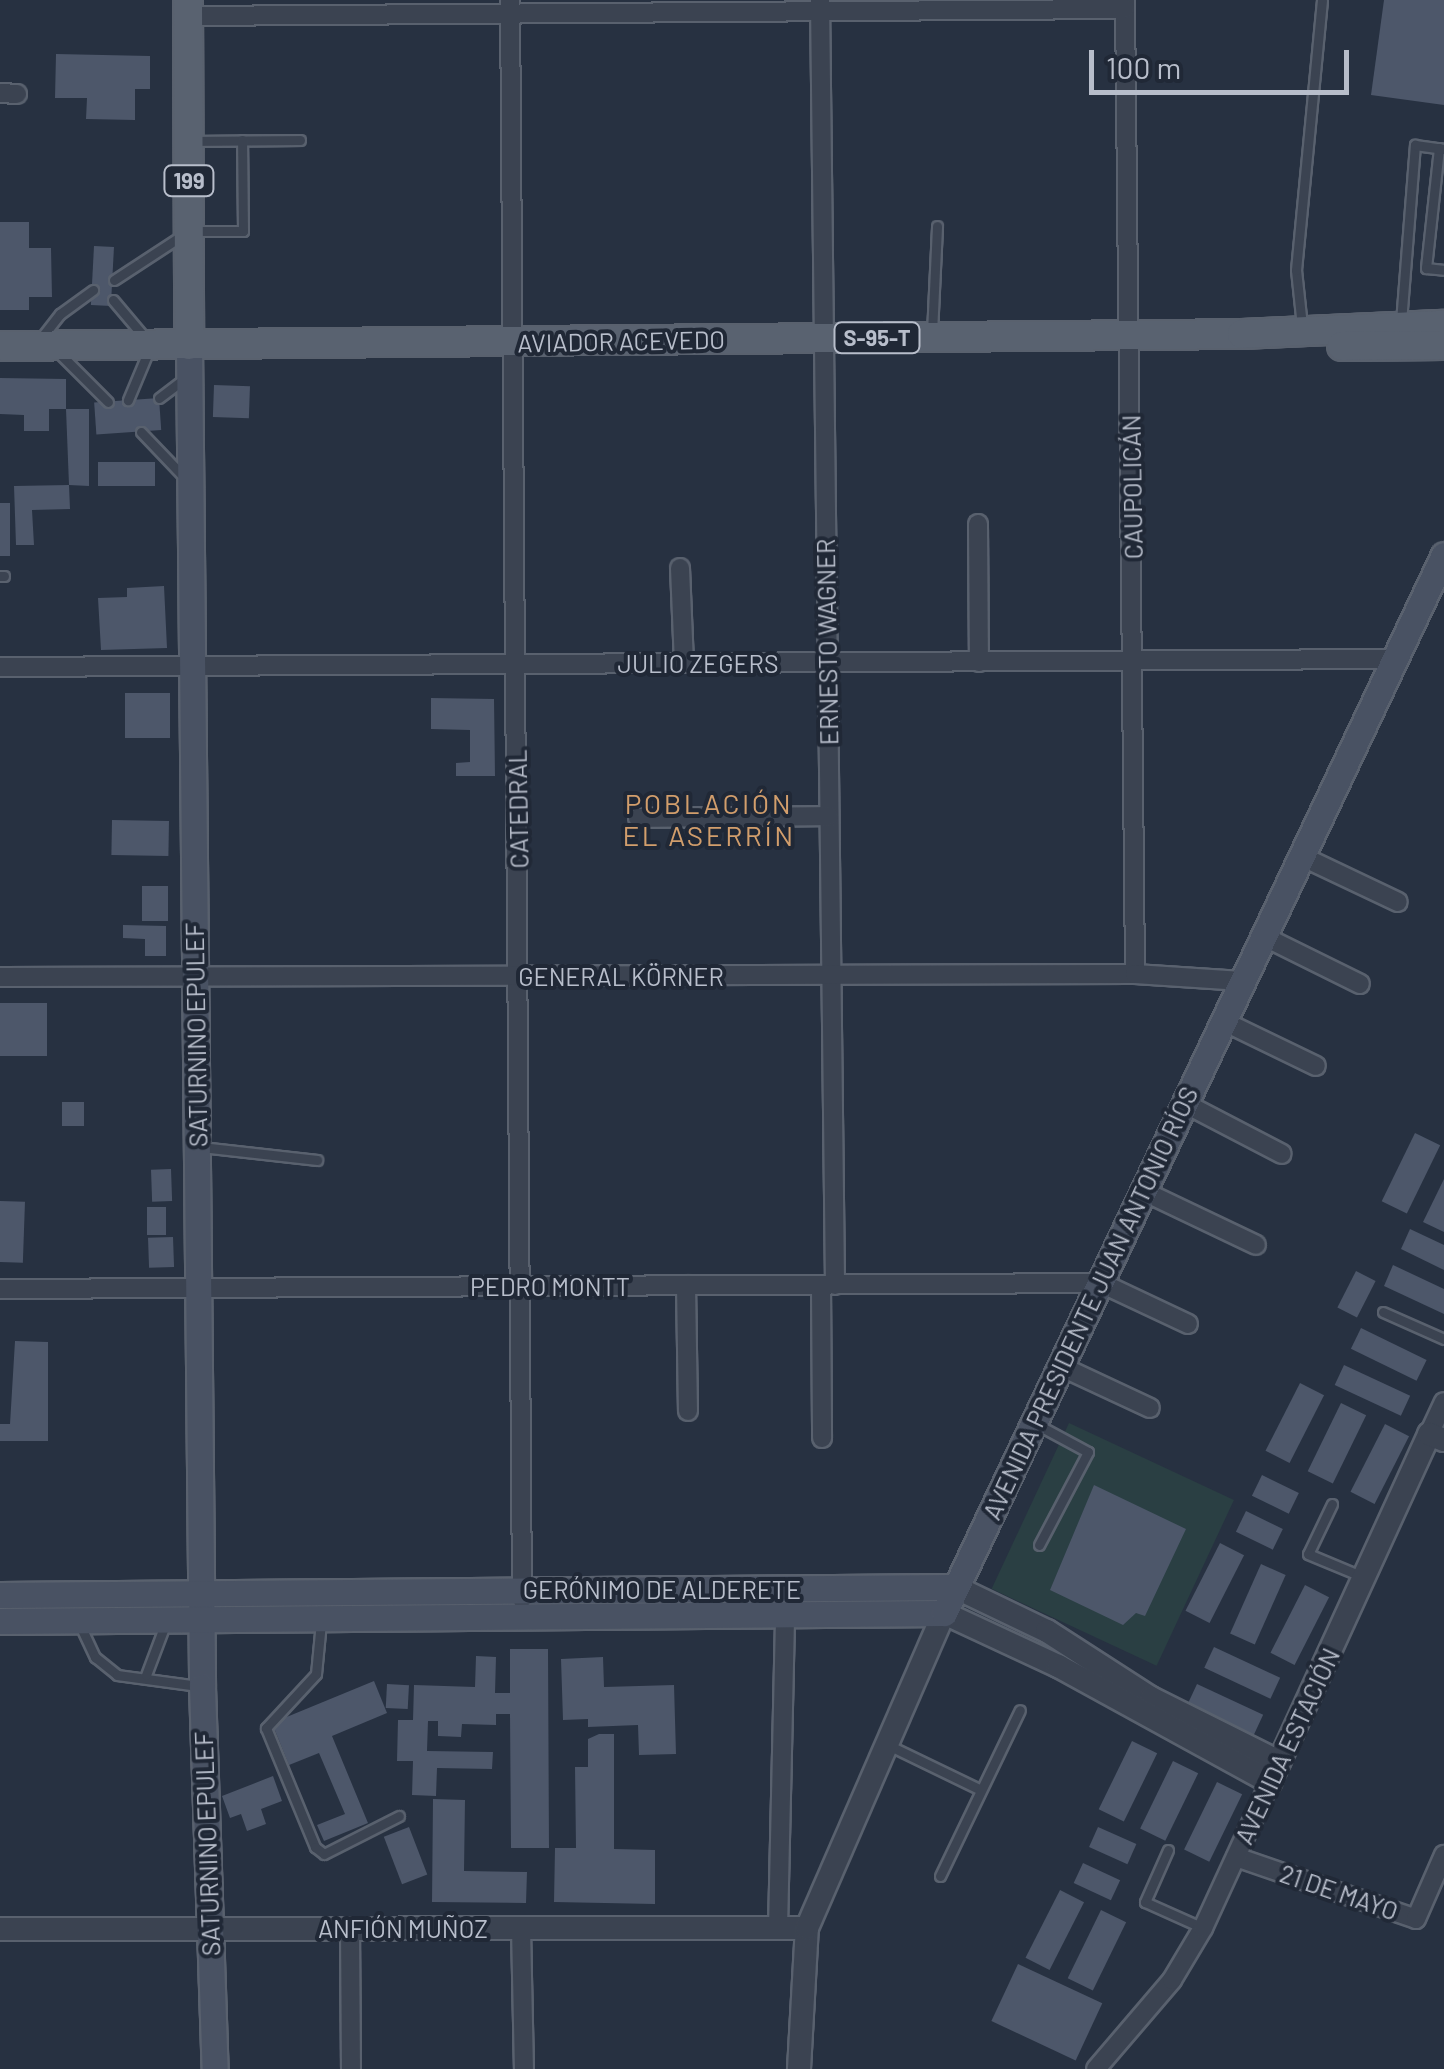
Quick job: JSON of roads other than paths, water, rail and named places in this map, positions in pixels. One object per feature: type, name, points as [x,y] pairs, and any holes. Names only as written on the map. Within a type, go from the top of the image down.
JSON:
[{"type":"main road","name":"SATURNINO EPULEF","points":[[188,8],[201,1619],[214,2069]]},
{"type":"main road","name":"AVIADOR ACEVEDO","points":[[0,346],[1242,334],[1444,324]]},
{"type":"main road","points":[[1379,346],[1400,325],[1432,345]]},
{"type":"main road","name":"AVIADOR ACEVEDO","points":[[1242,334],[1304,347],[1432,345]]},
{"type":"main road","name":"AVENIDA PRESIDENTE JUAN ANTONIO RÍOS","points":[[944,1614],[1444,554]]},
{"type":"main road","name":"GERÓNIMO DE ALDERETE","points":[[0,1595],[955,1588]]},
{"type":"main road","name":"GERÓNIMO DE ALDERETE","points":[[0,1620],[944,1614]]},
{"type":"street","points":[[188,8],[1125,4]]},
{"type":"street","name":"CAUPOLICÁN","points":[[1125,4],[1136,660],[1135,974]]},
{"type":"street","name":"ERNESTO WAGNER","points":[[820,5],[831,974],[828,1284],[822,1438]]},
{"type":"street","name":"CATEDRAL","points":[[510,8],[524,1286],[522,1619]]},
{"type":"street","points":[[978,524],[979,662]]},
{"type":"street","points":[[680,568],[684,663]]},
{"type":"street","name":"JULIO ZEGERS","points":[[0,667],[1396,659]]},
{"type":"street","points":[[638,818],[829,816]]},
{"type":"street","points":[[1301,856],[1398,902]]},
{"type":"street","points":[[1263,936],[1360,984]]},
{"type":"street","name":"GENERAL KÖRNER","points":[[0,976],[1135,974],[1242,981]]},
{"type":"street","points":[[1223,1021],[1316,1066]]},
{"type":"street","points":[[1184,1104],[1282,1154]]},
{"type":"street","points":[[1143,1190],[1256,1245]]},
{"type":"street","points":[[1101,1283],[1188,1324]]},
{"type":"street","name":"PEDRO MONTT","points":[[0,1289],[1101,1283]]},
{"type":"street","points":[[686,1286],[688,1412]]},
{"type":"street","points":[[1060,1366],[1150,1408]]},
{"type":"street","name":"AVENIDA ESTACIÓN","points":[[1096,2069],[1172,1980],[1203,1928],[1364,1577],[1437,1437],[1444,1402]]},
{"type":"street","name":"GERÓNIMO DE ALDERETE","points":[[955,1588],[1047,1631],[1275,1772]]},
{"type":"street","points":[[778,1928],[785,1614]]},
{"type":"street","name":"GERÓNIMO DE ALDERETE","points":[[944,1614],[1275,1772]]},
{"type":"street","name":"AVENIDA PRESIDENTE JUAN ANTONIO RÍOS","points":[[799,2069],[807,1928],[944,1614]]},
{"type":"street","name":"21 DE MAYO","points":[[1236,1856],[1416,1919],[1436,1897],[1444,1855]]},
{"type":"street","name":"ANFIÓN MUÑOZ","points":[[0,1928],[807,1928]]},
{"type":"street","points":[[350,1928],[352,2069]]},
{"type":"street","points":[[521,1928],[524,2069]]},
{"type":"lane","points":[[1302,331],[1296,270],[1322,0]]},
{"type":"lane","points":[[188,140],[300,140]]},
{"type":"lane","points":[[114,280],[189,231],[243,231],[242,140]]},
{"type":"lane","points":[[1400,325],[1415,144],[1441,149],[1426,268],[1444,270]]},
{"type":"lane","points":[[932,338],[937,226]]},
{"type":"lane","points":[[93,290],[60,314],[43,346],[108,402]]},
{"type":"lane","points":[[113,300],[151,345],[128,400]]},
{"type":"lane","points":[[159,398],[190,375]]},
{"type":"lane","points":[[142,432],[191,488]]},
{"type":"lane","points":[[197,1146],[317,1160]]},
{"type":"lane","points":[[1383,1312],[1444,1338]]},
{"type":"lane","points":[[1033,1423],[1088,1452],[1039,1545]]},
{"type":"lane","points":[[1332,1504],[1308,1554],[1364,1577]]},
{"type":"lane","points":[[146,1676],[167,1619]]},
{"type":"lane","points":[[321,1619],[316,1674],[266,1728],[315,1847],[324,1854],[332,1855],[398,1816]]},
{"type":"lane","points":[[78,1620],[105,1667],[117,1675],[146,1676],[202,1687]]},
{"type":"lane","points":[[940,1876],[1020,1710]]},
{"type":"lane","points":[[885,1744],[981,1790]]},
{"type":"lane","points":[[1168,1850],[1145,1902],[1203,1928]]},
{"type":"district","name":"POBLACIÓN EL ASERRÍN","points":[[709,819]]}]
